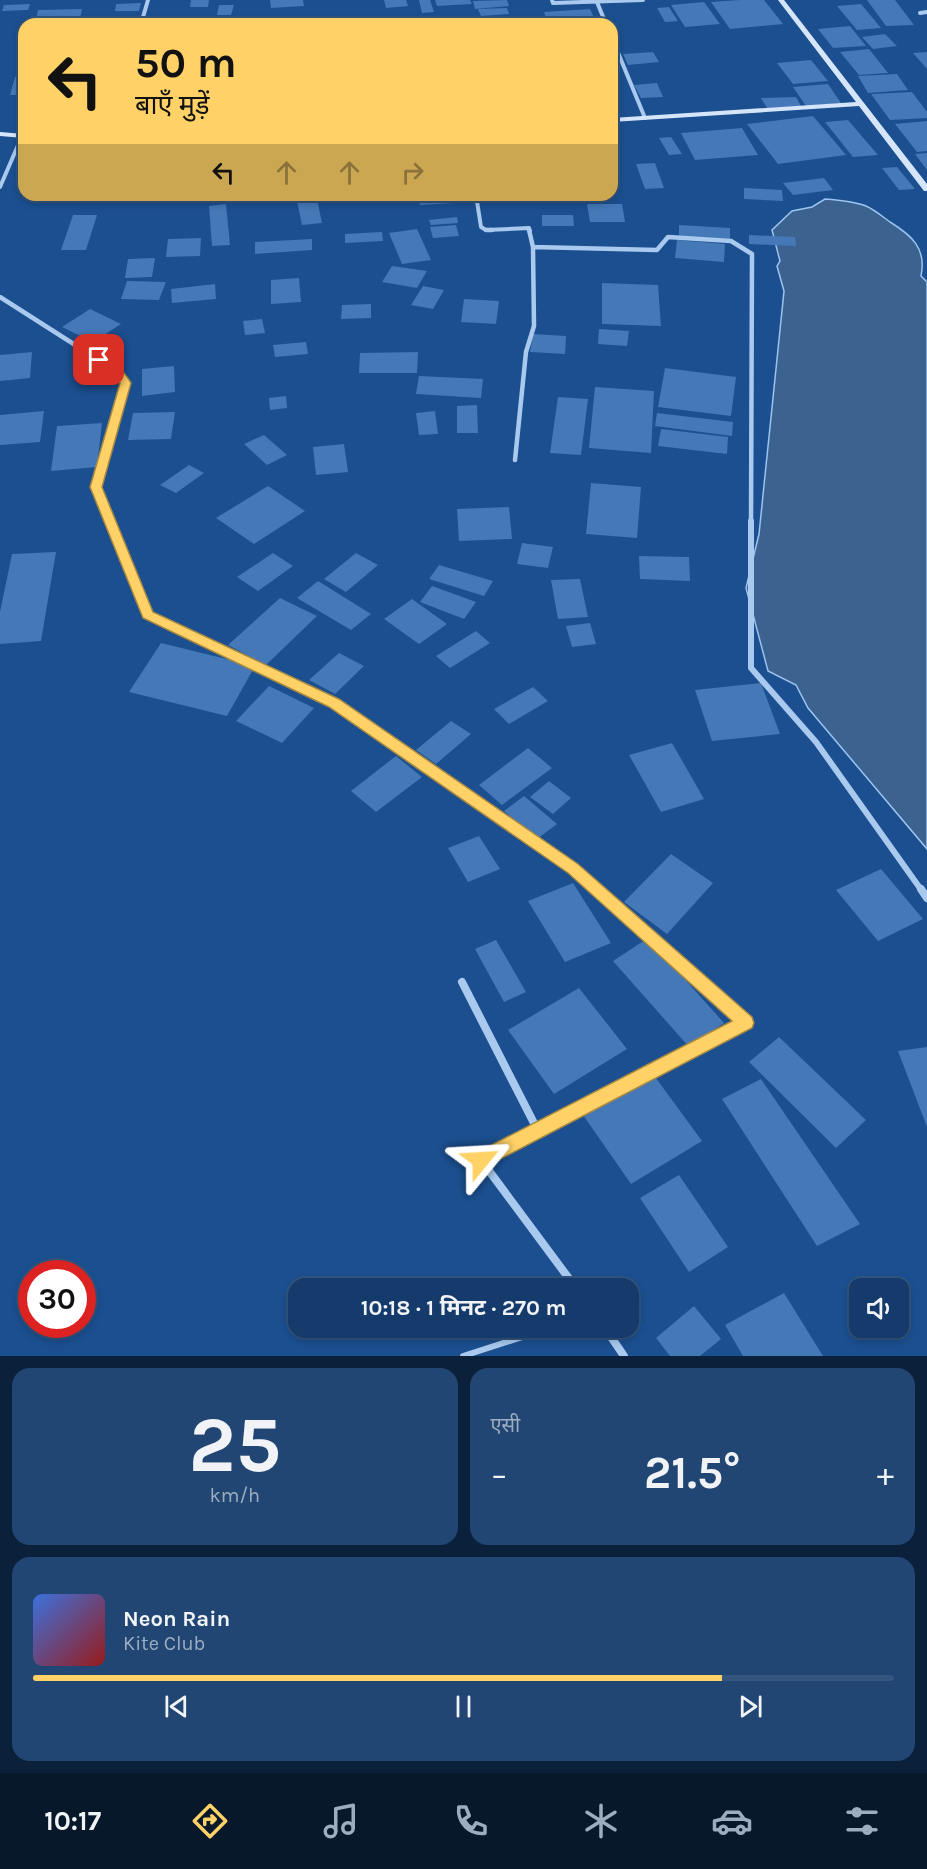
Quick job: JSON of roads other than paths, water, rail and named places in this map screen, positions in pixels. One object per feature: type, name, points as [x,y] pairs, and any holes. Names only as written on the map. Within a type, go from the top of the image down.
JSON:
[{"type":"street","points":[[143,18],[148,0]]},
{"type":"street","points":[[552,0],[553,3],[643,0]]},
{"type":"street","points":[[781,0],[927,189]]},
{"type":"street","points":[[597,2],[604,18]]},
{"type":"street","points":[[920,13],[927,12]]},
{"type":"street","points":[[618,53],[645,118]]},
{"type":"street","points":[[618,120],[861,104]]},
{"type":"street","points":[[0,134],[18,136]]},
{"type":"street","points":[[0,187],[18,147]]},
{"type":"street","points":[[477,201],[481,227],[486,230],[529,228],[533,247],[534,326],[526,352],[515,460]]},
{"type":"street","points":[[533,247],[657,250],[668,237],[731,241],[752,254],[751,668],[816,742],[927,898]]},
{"type":"street","points":[[0,297],[119,373],[125,383],[96,487],[148,615],[334,703],[573,868],[746,1023],[481,1160],[569,1278]]},
{"type":"street","points":[[462,982],[538,1131]]},
{"type":"street","points":[[612,1338],[624,1356]]},
{"type":"lane","points":[[463,1356],[519,1338]]},
{"type":"water","points":[[825,199],[866,206],[905,232],[916,243],[922,258],[921,276],[927,282],[927,849],[808,708],[796,685],[768,671],[746,588],[759,534],[784,291],[777,266],[780,261],[772,230],[792,211],[812,207]]}]
